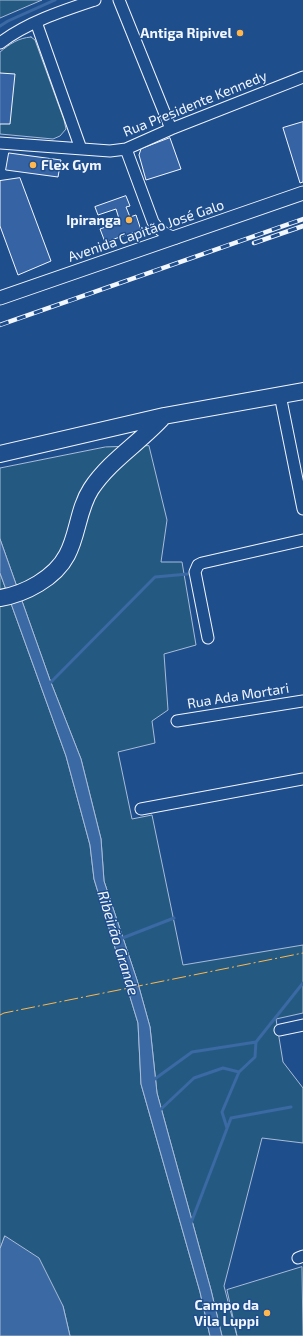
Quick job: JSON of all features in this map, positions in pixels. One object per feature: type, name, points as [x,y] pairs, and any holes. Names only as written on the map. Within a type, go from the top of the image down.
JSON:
[{"type":"highway","points":[[0,454],[164,416],[303,391]]},
{"type":"highway","points":[[0,598],[12,596],[25,590],[45,579],[57,568],[67,555],[82,508],[91,490],[107,468],[150,432],[164,416]]},
{"type":"main road","name":"Avenida Capitão José Galo","points":[[0,298],[303,193]]},
{"type":"street","points":[[0,44],[10,36],[36,22],[95,0]]},
{"type":"street","points":[[119,0],[171,129]]},
{"type":"street","points":[[36,22],[81,149]]},
{"type":"street","name":"Rua Presidente Kennedy","points":[[0,143],[110,151],[126,149],[171,129],[303,77]]},
{"type":"street","points":[[126,149],[153,222],[163,233],[176,238]]},
{"type":"street","points":[[280,396],[303,509]]},
{"type":"street","points":[[208,638],[195,572],[198,565],[303,540]]},
{"type":"street","name":"Rua Ada Mortari","points":[[177,721],[303,701]]},
{"type":"street","points":[[141,809],[303,779]]},
{"type":"street","points":[[280,1030],[303,1024]]},
{"type":"shaded area","points":[[0,0],[42,0],[0,18]]},
{"type":"shaded area","points":[[31,37],[35,40],[66,129],[60,136],[53,139],[0,134],[0,52],[14,42]]},
{"type":"shaded area","points":[[149,446],[167,520],[161,562],[182,562],[196,645],[164,654],[168,710],[152,721],[155,743],[118,752],[132,819],[152,815],[183,965],[303,945],[303,1013],[276,1019],[283,1062],[303,1088],[303,1143],[262,1138],[224,1286],[237,1336],[222,1336],[211,1290],[157,1093],[150,1027],[137,980],[104,881],[101,839],[81,759],[50,680],[0,539],[0,468],[105,447]]},
{"type":"shaded area","points":[[0,573],[66,756],[90,845],[94,879],[138,1023],[141,1084],[200,1292],[210,1336],[70,1336],[63,1306],[5,1236],[0,1249]]},
{"type":"shaded area","name":"Campo da Vila Luppi","points":[[302,1267],[303,1336],[237,1336],[227,1290]]},
{"type":"water","points":[[0,539],[50,680],[81,759],[101,839],[104,881],[137,980],[150,1027],[157,1093],[211,1290],[222,1336],[210,1336],[200,1292],[141,1084],[138,1023],[94,879],[90,845],[66,756],[0,573]]},
{"type":"water","points":[[5,1236],[39,1258],[63,1306],[70,1336],[0,1336],[0,1249]]},
{"type":"building","points":[[0,73],[15,74],[10,124],[0,124]]},
{"type":"building","points":[[303,122],[303,182],[300,183],[283,128]]},
{"type":"building","points":[[170,138],[181,169],[146,180],[139,155],[141,149]]},
{"type":"building","name":"Flex Gym","points":[[9,153],[61,160],[58,177],[6,170]]},
{"type":"building","points":[[20,178],[51,261],[18,275],[0,226],[0,181]]},
{"type":"building","name":"Ipiranga","points":[[126,196],[130,206],[126,207],[130,217],[136,215],[141,230],[105,242],[100,229],[120,222],[116,209],[98,215],[95,207]]},
{"type":"waterway","name":"Ribeirão Grande","points":[[0,26],[55,0]]},
{"type":"waterway","points":[[49,684],[155,577],[188,574]]},
{"type":"waterway","points":[[120,939],[174,918]]},
{"type":"waterway","points":[[227,1128],[222,1112],[239,1072],[255,1057],[256,1042],[303,983]]},
{"type":"waterway","points":[[152,1081],[192,1052],[256,1042]]},
{"type":"waterway","points":[[160,1110],[194,1078],[223,1068],[239,1072]]},
{"type":"waterway","points":[[191,1223],[231,1118],[291,1107]]},
{"type":"railway","points":[[0,325],[303,219]]},
{"type":"railway","points":[[254,243],[303,226]]},
{"type":"power","points":[[0,1015],[303,953]]},
{"type":"place","name":"Antiga Ripivel","points":[[240,33]]},
{"type":"place","name":"Flex Gym","points":[[33,165]]},
{"type":"place","name":"Ipiranga","points":[[129,220]]},
{"type":"place","name":"Campo da Vila Luppi","points":[[267,1313]]}]
